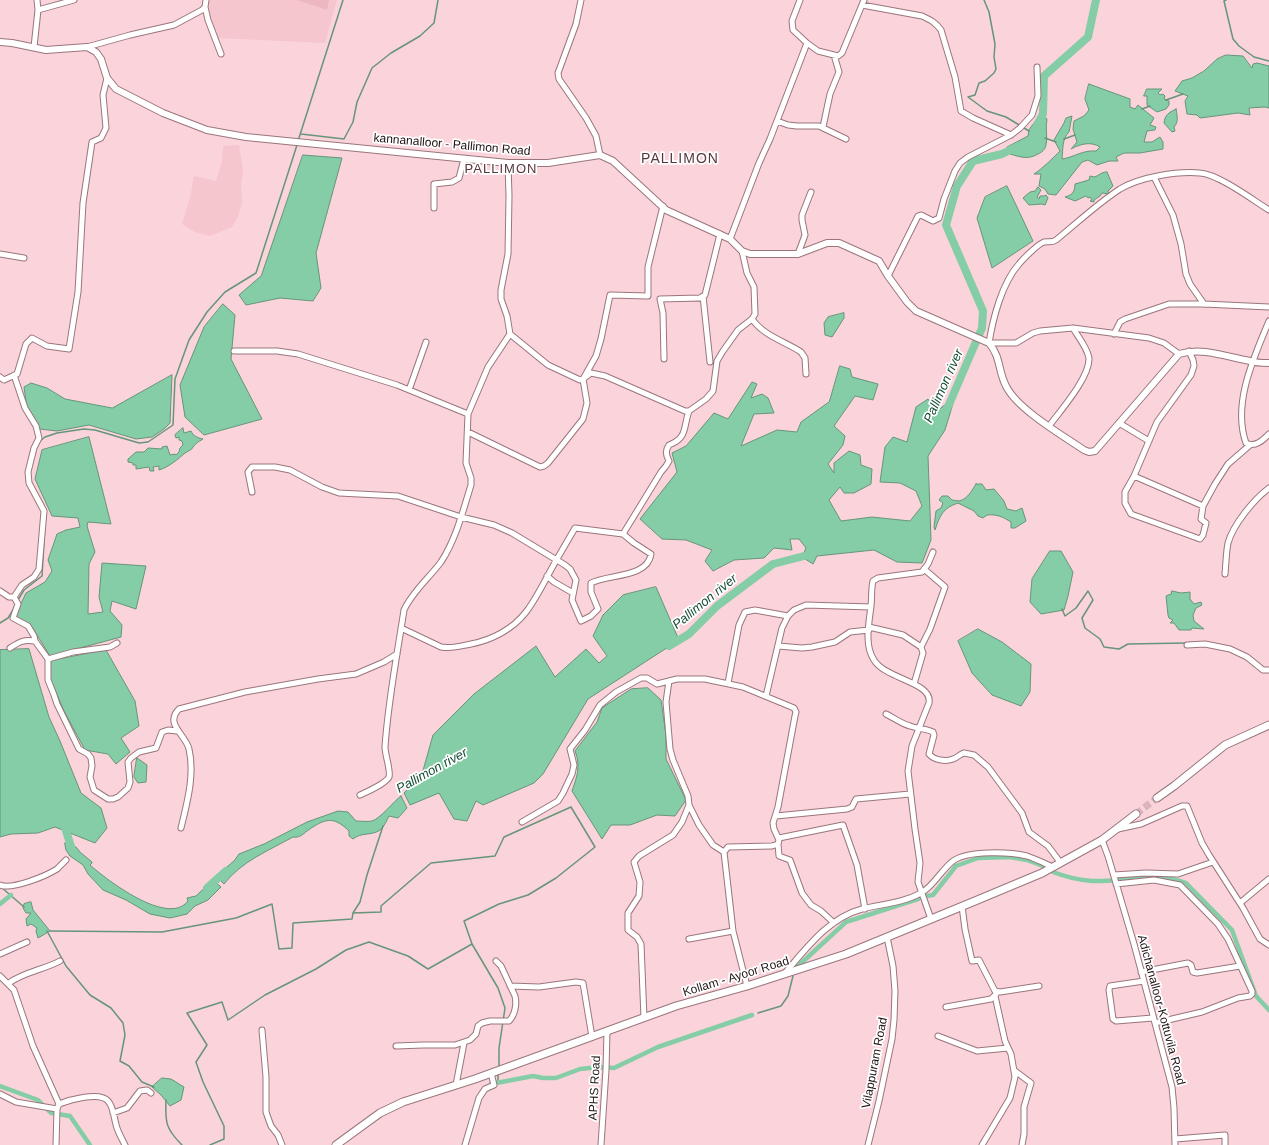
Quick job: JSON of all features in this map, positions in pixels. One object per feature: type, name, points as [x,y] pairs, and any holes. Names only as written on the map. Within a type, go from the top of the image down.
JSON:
[{"type":"main road","points":[[1157,798],[1225,746],[1269,725]]},
{"type":"main road","name":"Kollam - Ayoor Road","points":[[336,1145],[380,1113],[403,1102],[491,1073],[676,1006],[783,975],[846,954],[932,919],[1042,873],[1102,840],[1136,814]]},
{"type":"street","points":[[34,47],[38,10],[37,0]]},
{"type":"street","points":[[38,10],[74,0]]},
{"type":"street","points":[[206,0],[205,6],[208,20],[221,54]]},
{"type":"street","points":[[580,0],[576,24],[558,74],[559,79],[586,118],[596,136],[600,154],[613,161],[666,210],[730,239],[742,251],[750,254],[798,254],[827,243],[839,243],[879,261],[907,302],[916,311],[988,342],[995,350],[1005,385],[1014,398],[1084,450],[1089,452],[1095,451],[1179,354],[1189,351],[1207,351],[1252,362],[1269,363]]},
{"type":"street","points":[[800,0],[793,17],[792,27],[806,43],[818,51],[838,56],[842,53],[863,3],[922,16],[931,20],[941,30],[953,71],[961,111],[1011,135]]},
{"type":"street","points":[[0,42],[46,50],[87,47],[130,35],[174,26],[202,10],[205,6]]},
{"type":"street","points":[[730,239],[759,163],[778,120],[806,43]]},
{"type":"street","name":"kannanalloor - Pallimon Road","points":[[87,47],[96,52],[100,58],[107,78],[116,89],[163,113],[207,130],[246,137],[508,163],[548,163],[600,154]]},
{"type":"street","points":[[823,127],[830,94],[839,72],[834,55]]},
{"type":"street","points":[[888,276],[918,216],[921,215],[933,220],[939,218],[944,199],[955,171],[960,163],[968,157],[1011,135],[1032,115],[1038,96],[1037,67]]},
{"type":"street","points":[[0,377],[4,380],[17,374],[26,344],[32,338],[47,346],[69,349],[79,286],[84,196],[92,142],[101,138],[106,128],[103,95],[107,78]]},
{"type":"street","points":[[778,120],[788,125],[811,125],[823,127],[846,139]]},
{"type":"street","points":[[434,208],[434,184],[452,182],[459,178],[464,159]]},
{"type":"street","points":[[508,163],[508,254],[501,290],[501,299],[507,316],[510,334],[548,365],[580,380],[591,373],[605,376],[685,411],[689,411]]},
{"type":"street","points":[[988,342],[1004,288],[1019,264],[1041,244],[1054,241],[1122,188],[1154,178],[1185,173],[1202,173],[1211,176],[1269,210]]},
{"type":"street","points":[[1154,178],[1173,215],[1181,244],[1186,274],[1190,284],[1204,304]]},
{"type":"street","points":[[798,254],[805,235],[802,224],[802,215],[811,192]]},
{"type":"street","points":[[468,432],[540,467],[548,463],[583,419],[587,403],[583,379],[596,356],[610,295],[648,296],[648,267],[663,206]]},
{"type":"street","points":[[710,362],[703,296],[706,293],[720,234]]},
{"type":"street","points":[[623,534],[669,461],[666,456],[666,449],[684,434],[689,411],[706,399],[713,391],[717,361],[729,341],[738,330],[752,319],[755,314],[756,307],[754,287],[747,273],[742,251]]},
{"type":"street","points":[[0,254],[24,258]]},
{"type":"street","points":[[664,359],[663,313],[660,299],[703,296]]},
{"type":"street","points":[[1114,334],[1120,322],[1125,319],[1170,304],[1204,304],[1269,308]]},
{"type":"street","points":[[752,319],[758,327],[801,352],[806,360],[806,374]]},
{"type":"street","points":[[1250,445],[1246,443],[1244,436],[1242,415],[1245,390],[1252,362],[1269,321]]},
{"type":"street","points":[[988,342],[1016,343],[1033,333],[1040,331],[1073,328],[1149,338],[1164,343],[1179,354]]},
{"type":"street","points":[[1050,426],[1081,382],[1088,366],[1086,349],[1073,328]]},
{"type":"street","points":[[360,795],[388,778],[389,773],[385,754],[390,696],[404,610],[408,600],[422,586],[441,562],[453,540],[472,485],[466,462],[468,414],[488,367],[510,334]]},
{"type":"street","points":[[409,390],[426,342]]},
{"type":"street","points":[[234,351],[277,351],[298,354],[409,390],[468,414]]},
{"type":"street","points":[[1189,351],[1194,366],[1191,375],[1157,422],[1134,476],[1125,492],[1125,502],[1132,514],[1200,539],[1206,523],[1201,519],[1203,506],[1228,464],[1250,445],[1255,444],[1269,434]]},
{"type":"street","points":[[14,375],[25,408],[36,426],[39,438],[34,448],[28,472],[29,483],[44,511],[39,569],[34,577],[22,585],[14,597]]},
{"type":"street","points":[[1119,423],[1149,441]]},
{"type":"street","points":[[252,492],[248,472],[250,469],[252,467],[275,467],[290,470],[322,487],[339,493],[398,496],[500,528],[512,533],[557,559],[568,567],[576,580],[572,603],[581,621],[591,616],[598,609],[591,592],[591,583],[604,578],[634,572],[643,568],[651,558],[651,554],[623,534],[575,528],[557,559],[547,576],[526,613],[497,636],[481,642],[452,648],[441,647],[401,628]]},
{"type":"street","points":[[1134,476],[1203,506]]},
{"type":"street","points":[[1225,574],[1228,543],[1232,532],[1246,511],[1269,488]]},
{"type":"street","points":[[932,919],[918,882],[920,863],[908,771],[912,746],[929,699],[926,691],[886,672],[878,666],[873,660],[870,650],[869,628],[872,585],[875,580],[919,573],[924,569],[933,552]]},
{"type":"street","points":[[921,647],[930,629],[945,587],[924,569]]},
{"type":"street","points":[[547,576],[573,593]]},
{"type":"street","points":[[0,591],[9,597],[14,597]]},
{"type":"street","points":[[14,597],[18,604],[13,618],[26,624],[34,636],[35,641],[48,659],[48,680],[57,704],[79,749],[88,754],[91,758],[92,766],[90,777],[94,790],[104,797],[113,799],[118,797],[128,788],[130,782],[128,762],[131,758],[139,752],[156,748],[162,732],[168,730],[178,731]]},
{"type":"street","points":[[766,696],[782,628],[788,616],[794,610],[806,605],[871,607]]},
{"type":"street","points":[[728,683],[739,625],[745,612],[755,610],[788,616]]},
{"type":"street","points":[[778,646],[802,648],[812,647],[835,642],[850,632],[869,628],[903,635],[921,647],[923,653],[914,684]]},
{"type":"street","points":[[10,648],[27,639],[35,641]]},
{"type":"street","points":[[48,659],[73,652],[110,647],[117,643]]},
{"type":"street","points":[[1187,645],[1205,644],[1230,649],[1247,657],[1263,670],[1269,670]]},
{"type":"street","points":[[182,828],[189,796],[191,757],[186,742],[174,724],[175,713],[179,709],[245,692],[356,674],[384,662],[397,654]]},
{"type":"street","points":[[522,822],[558,801],[563,794],[572,774],[574,765],[570,749],[585,730],[600,705],[606,699],[641,678],[647,678],[657,684],[687,678],[705,679],[743,687],[792,707],[796,712],[773,826],[778,838],[779,856],[790,860],[802,893],[811,905],[821,911],[834,923]]},
{"type":"street","points":[[669,681],[666,702],[672,760],[689,801],[689,805],[699,824],[713,845],[724,852]]},
{"type":"street","points":[[886,714],[904,724],[924,728],[934,733],[929,754],[937,759],[953,759],[964,753],[974,755],[982,761],[1022,813],[1029,832],[1048,846],[1060,862]]},
{"type":"street","points":[[776,816],[847,809],[852,806],[856,799],[910,794]]},
{"type":"street","points":[[644,1018],[641,944],[637,937],[628,930],[628,913],[638,899],[640,891],[640,882],[634,862],[639,856],[673,835],[682,822],[689,805]]},
{"type":"street","points":[[1116,829],[1141,824],[1182,806],[1187,806],[1202,843],[1213,862],[1240,903],[1260,939],[1269,945]]},
{"type":"street","points":[[778,838],[843,825],[857,865],[864,909]]},
{"type":"street","name":"Adichanalloor-Kottuvila Road","points":[[1102,840],[1142,972],[1172,1087],[1175,1145]]},
{"type":"street","points":[[747,986],[733,931],[724,852],[728,847],[772,846],[778,844]]},
{"type":"street","points":[[783,975],[800,954],[834,923],[849,914],[904,900],[921,893],[928,889],[953,861],[967,855],[990,853],[1026,856],[1053,867]]},
{"type":"street","points":[[0,885],[8,886],[43,876],[56,869],[66,860]]},
{"type":"street","points":[[1114,876],[1178,874],[1213,862]]},
{"type":"street","points":[[1240,903],[1269,879]]},
{"type":"street","points":[[1116,883],[1154,880],[1180,885],[1218,924],[1228,939],[1252,994],[1250,996],[1238,998],[1202,1012],[1154,1021],[1114,1020],[1112,1017],[1110,986],[1144,981]]},
{"type":"street","points":[[962,906],[972,961],[979,960],[996,994],[1005,1041],[1011,1054],[1014,1071],[1014,1085],[1010,1098],[982,1145]]},
{"type":"street","points":[[689,939],[733,931]]},
{"type":"street","name":"Vilappuram Road","points":[[868,1145],[880,1101],[881,1089],[892,1039],[894,1020],[895,997],[893,966],[887,937]]},
{"type":"street","points":[[0,954],[27,942]]},
{"type":"street","points":[[9,983],[60,961]]},
{"type":"street","points":[[396,1046],[455,1045],[470,1040],[476,1034],[478,1026],[482,1023],[490,1020],[509,1021],[514,1012],[516,1000],[501,966],[496,961]]},
{"type":"street","points":[[1142,972],[1188,963],[1191,965],[1193,972],[1197,973],[1240,966]]},
{"type":"street","points":[[0,976],[9,983],[17,996],[33,1046],[58,1106],[56,1145]]},
{"type":"street","points":[[510,986],[539,988],[576,982],[583,983],[592,1036]]},
{"type":"street","points":[[946,1007],[991,999],[996,994],[1039,986]]},
{"type":"street","points":[[262,1030],[266,1077],[266,1112],[271,1126],[278,1134],[282,1145]]},
{"type":"street","name":"APHS Road","points":[[601,1145],[607,1031]]},
{"type":"street","points":[[938,1036],[977,1051],[1008,1048]]},
{"type":"street","points":[[456,1085],[464,1043]]},
{"type":"street","points":[[1014,1071],[1031,1083],[1024,1107],[1024,1134],[1022,1145]]},
{"type":"street","points":[[465,1145],[479,1098],[485,1089],[494,1085],[491,1073]]},
{"type":"street","points":[[113,1113],[127,1108],[140,1091],[147,1090],[151,1093]]},
{"type":"street","points":[[0,1094],[16,1102],[45,1107],[58,1106],[74,1099],[100,1097],[107,1099],[109,1101],[117,1128],[125,1145]]},
{"type":"street","points":[[1175,1139],[1225,1135],[1225,1145]]},
{"type":"shaded area","points":[[208,0],[337,0],[325,43],[217,38]]},
{"type":"shaded area","points":[[297,0],[329,0],[327,10]]},
{"type":"shaded area","points":[[239,145],[243,169],[241,186],[242,203],[238,217],[232,227],[210,236],[195,232],[182,224],[190,198],[194,176],[216,181],[222,161],[223,146]]},
{"type":"water","points":[[1226,55],[1243,56],[1252,68],[1253,64],[1257,63],[1269,66],[1269,108],[1249,108],[1250,115],[1238,113],[1200,118],[1197,115],[1187,114],[1185,101],[1188,96],[1175,91],[1182,81],[1192,78],[1204,71],[1217,59]]},
{"type":"water","points":[[1089,84],[1130,99],[1130,107],[1135,109],[1138,105],[1154,118],[1150,125],[1156,127],[1155,130],[1147,131],[1144,142],[1152,142],[1160,137],[1163,142],[1163,149],[1140,153],[1124,153],[1116,157],[1118,161],[1109,161],[1097,165],[1088,160],[1082,162],[1056,195],[1048,194],[1045,189],[1039,186],[1041,174],[1034,174],[1060,151],[1054,140],[1066,118],[1072,116],[1069,132],[1064,141],[1062,159],[1096,151],[1100,147],[1093,144],[1086,144],[1071,149],[1077,142],[1073,129],[1074,121],[1084,116],[1089,110],[1085,99]]},
{"type":"water","points":[[1147,89],[1162,89],[1158,93],[1160,95],[1163,94],[1165,96],[1164,99],[1169,101],[1169,105],[1166,109],[1157,112],[1147,105],[1147,96],[1144,96]]},
{"type":"water","points":[[1176,109],[1177,121],[1174,127],[1175,131],[1172,132],[1164,123],[1164,120],[1167,114]]},
{"type":"water","points":[[1041,114],[1047,119],[1047,142],[1044,150],[1034,156],[1027,157],[1010,154],[1007,147],[1028,136],[1029,130]]},
{"type":"water","points":[[303,155],[342,158],[316,253],[321,288],[313,301],[280,298],[246,305],[239,295],[261,276]]},
{"type":"water","points":[[1107,172],[1113,186],[1108,191],[1109,194],[1102,193],[1094,200],[1094,202],[1090,201],[1092,200],[1090,197],[1088,198],[1086,196],[1075,201],[1065,197],[1073,193],[1075,184],[1089,180],[1090,176],[1095,177]]},
{"type":"water","points":[[1007,186],[1033,241],[992,268],[977,218],[985,197]]},
{"type":"water","points":[[1038,187],[1041,190],[1037,197],[1039,199],[1040,196],[1046,195],[1048,198],[1045,205],[1029,205],[1023,198],[1030,192],[1035,191]]},
{"type":"water","points":[[223,304],[235,315],[231,359],[262,419],[204,435],[185,417],[180,385],[204,327]]},
{"type":"water","points":[[844,313],[844,318],[832,337],[825,335],[824,323],[828,317]]},
{"type":"water","points":[[840,366],[850,369],[852,377],[878,384],[873,400],[855,396],[834,426],[845,436],[843,445],[828,464],[834,473],[834,463],[849,451],[860,455],[861,465],[872,469],[871,484],[854,493],[844,493],[840,487],[829,500],[841,521],[872,517],[910,521],[922,506],[916,491],[900,483],[880,482],[885,447],[893,437],[907,442],[916,407],[928,399],[937,411],[955,397],[945,430],[928,456],[931,540],[922,563],[897,562],[874,550],[817,556],[813,564],[802,557],[806,548],[799,539],[790,539],[792,550],[774,548],[764,558],[734,560],[713,571],[705,561],[712,550],[686,540],[662,539],[640,519],[677,472],[672,453],[686,446],[714,413],[728,419],[752,382],[757,384],[751,398],[762,394],[768,398],[774,413],[754,414],[741,446],[777,430],[797,432],[801,422],[829,402]]},
{"type":"water","points":[[172,375],[170,423],[152,437],[136,439],[89,425],[57,431],[40,429],[27,409],[24,387],[31,383],[47,388],[65,399],[112,408]]},
{"type":"water","points":[[183,428],[184,433],[191,431],[199,438],[203,439],[191,450],[170,465],[159,470],[159,466],[153,467],[154,471],[150,471],[149,467],[136,469],[136,465],[128,462],[128,459],[136,452],[144,452],[148,448],[162,449],[162,447],[167,446],[170,455],[176,455],[183,445],[182,441],[179,440],[179,437],[176,438],[175,435]]},
{"type":"water","points":[[89,437],[111,524],[88,522],[87,526],[95,552],[89,564],[88,614],[103,612],[99,597],[102,563],[146,566],[136,609],[112,601],[110,611],[122,625],[121,637],[50,656],[32,627],[15,616],[26,593],[45,582],[52,571],[48,560],[57,534],[66,530],[80,527],[78,518],[52,516],[35,479],[42,450]]},
{"type":"water","points":[[976,484],[982,484],[986,490],[994,489],[1004,501],[1007,509],[1016,511],[1022,508],[1026,521],[1015,528],[1011,528],[1011,522],[1003,517],[997,515],[987,515],[983,518],[978,516],[974,511],[958,503],[945,510],[935,530],[936,511],[941,508],[943,503],[939,500],[942,496],[948,496],[952,500],[962,500],[969,494]]},
{"type":"water","points":[[1050,551],[1061,551],[1073,572],[1064,610],[1041,614],[1030,602],[1032,579]]},
{"type":"water","points":[[656,587],[679,640],[588,699],[543,774],[534,783],[483,805],[476,801],[467,821],[454,819],[439,793],[410,805],[404,793],[422,774],[433,735],[474,694],[536,646],[555,677],[586,649],[599,663],[607,656],[593,636],[603,615],[623,595]]},
{"type":"water","points":[[1172,591],[1181,593],[1190,592],[1190,599],[1194,604],[1201,602],[1202,605],[1196,608],[1193,615],[1194,621],[1204,629],[1192,628],[1191,630],[1179,630],[1174,623],[1170,623],[1173,620],[1169,618],[1168,615],[1166,596],[1171,594]]},
{"type":"water","points":[[978,629],[1002,642],[1031,664],[1030,692],[1021,706],[992,695],[972,673],[958,641]]},
{"type":"water","points":[[29,649],[49,717],[81,793],[101,808],[107,828],[95,843],[55,827],[38,833],[11,834],[0,837],[0,650]]},
{"type":"water","points":[[106,650],[135,701],[139,726],[121,738],[130,752],[116,764],[108,754],[85,750],[64,711],[49,676],[51,661]]},
{"type":"water","points":[[648,688],[661,700],[666,735],[666,759],[686,800],[675,816],[657,815],[630,825],[611,825],[602,839],[572,791],[577,776],[578,767],[575,751],[597,722],[602,708],[631,689]]},
{"type":"water","points":[[137,758],[147,765],[146,782],[138,783],[134,777]]},
{"type":"water","points":[[401,796],[407,808],[398,818],[389,816],[383,827],[377,832],[359,835],[353,839],[349,836],[349,831],[343,826],[328,820],[318,824],[300,836],[293,837],[256,857],[239,869],[224,884],[216,876],[234,861],[239,854],[264,844],[307,822],[338,811],[348,812],[356,821],[372,821],[379,817]]},
{"type":"water","points":[[65,843],[76,847],[92,862],[90,865],[110,881],[123,890],[153,905],[167,908],[179,908],[188,901],[187,898],[196,896],[213,880],[221,887],[208,900],[195,906],[187,914],[170,918],[150,914],[126,900],[103,890],[88,874],[83,865],[70,856],[66,850]]},
{"type":"water","points":[[31,902],[33,910],[50,931],[38,938],[36,931],[37,928],[31,924],[27,926],[26,919],[31,913],[26,913],[23,908],[24,904]]},
{"type":"water","points":[[162,1078],[171,1079],[184,1087],[181,1100],[170,1106],[152,1087]]},
{"type":"waterway","points":[[298,141],[343,0]]},
{"type":"waterway","points":[[301,134],[344,139],[353,122],[357,102],[372,68],[391,53],[420,36],[434,23],[438,0]]},
{"type":"waterway","points":[[984,0],[989,12],[995,44],[994,57],[996,69],[994,73],[985,81],[979,83],[975,95],[968,97],[987,111],[1006,117],[1029,131]]},
{"type":"waterway","name":"Pallimon river","points":[[1037,125],[1043,114],[1044,76],[1088,37],[1096,0]]},
{"type":"waterway","points":[[1226,0],[1224,1],[1233,39],[1239,46],[1254,57],[1269,61]]},
{"type":"waterway","points":[[1166,100],[1183,94]]},
{"type":"waterway","points":[[1142,109],[1150,106]]},
{"type":"waterway","points":[[1064,139],[1075,135]]},
{"type":"waterway","points":[[1045,138],[1056,142]]},
{"type":"waterway","points":[[40,441],[45,437],[57,433],[84,429],[95,430],[139,443],[148,442],[173,425],[175,379],[189,340],[207,312],[225,292],[256,273],[297,145]]},
{"type":"waterway","name":"Pallimon river","points":[[947,409],[982,328],[983,311],[946,225],[957,186],[973,161],[1002,154],[1018,146]]},
{"type":"waterway","points":[[18,600],[24,590],[42,576],[45,524]]},
{"type":"waterway","name":"Pallimon river","points":[[669,646],[689,634],[717,606],[773,564],[812,554]]},
{"type":"waterway","points":[[1062,609],[1065,616],[1076,608],[1088,591],[1093,600],[1082,618],[1085,628],[1100,639],[1104,647],[1119,649],[1128,644],[1186,643]]},
{"type":"waterway","points":[[0,623],[8,618],[15,607]]},
{"type":"waterway","points":[[50,931],[162,932],[236,918],[272,904],[279,949],[292,948],[293,923],[352,919],[353,913],[381,912],[381,906],[431,863],[495,856],[504,837],[571,807],[595,847],[556,878],[528,895],[499,904],[464,921],[472,944],[498,988],[505,1008],[499,1048],[499,1066]]},
{"type":"waterway","name":"Pallimon river","points":[[63,821],[72,850],[75,853]]},
{"type":"waterway","points":[[353,913],[360,902],[383,826]]},
{"type":"waterway","points":[[926,896],[933,895],[956,866],[978,858],[1010,857],[1027,860],[1043,866]]},
{"type":"waterway","name":"Pallimon river","points":[[207,888],[226,871]]},
{"type":"waterway","points":[[1053,872],[1072,878],[1092,881],[1163,878],[1186,883],[1232,930],[1256,996],[1269,1010]]},
{"type":"waterway","points":[[1,887],[24,907]]},
{"type":"waterway","points":[[0,904],[11,895]]},
{"type":"waterway","points":[[798,966],[846,922],[918,899]]},
{"type":"waterway","points":[[47,931],[66,966],[90,995],[111,1008],[123,1023],[125,1035],[120,1061],[129,1066],[142,1082],[154,1087]]},
{"type":"waterway","points":[[210,1145],[224,1139],[224,1126],[203,1082],[196,1062],[207,1045],[187,1013],[222,1002],[228,1020],[265,995],[316,969],[346,950],[369,942],[408,956],[428,969],[472,944]]},
{"type":"waterway","points":[[758,1013],[781,1006],[788,996],[793,976]]},
{"type":"waterway","points":[[491,1084],[533,1076],[556,1078],[580,1069],[599,1067],[614,1068],[658,1047],[752,1015]]},
{"type":"waterway","points":[[498,1074],[498,1083]]},
{"type":"waterway","points":[[0,1086],[38,1100],[51,1113],[70,1116],[90,1145]]},
{"type":"waterway","points":[[166,1100],[166,1120],[170,1130],[182,1145]]},
{"type":"tunnel","points":[[1136,814],[1157,798]]},
{"type":"district","name":"PALLIMON","points":[[680,159]]},
{"type":"district","name":"PALLIMON","points":[[501,169]]}]
